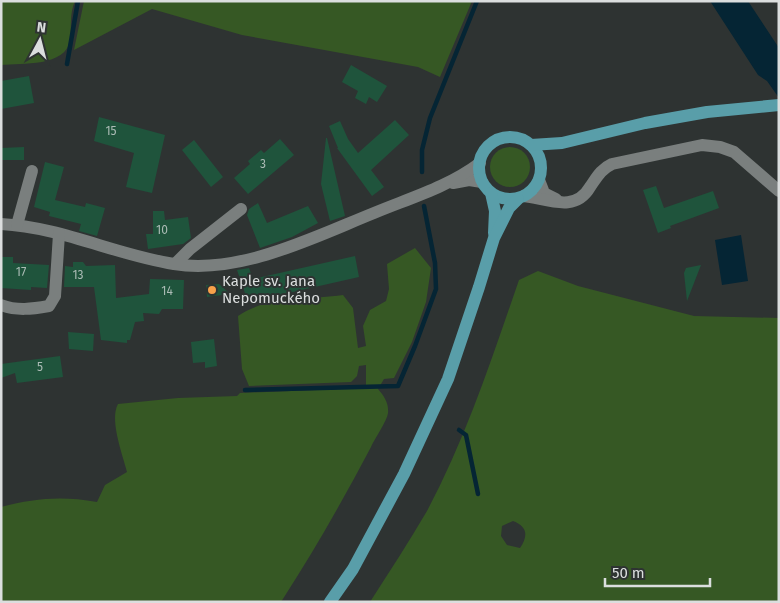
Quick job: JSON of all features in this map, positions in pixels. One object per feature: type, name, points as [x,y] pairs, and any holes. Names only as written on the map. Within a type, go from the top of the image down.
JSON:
[{"type":"main road","points":[[521,198],[504,199],[491,193],[482,182],[479,173],[480,163],[485,150],[490,144],[503,138],[518,138],[531,144],[562,144],[583,137],[645,123],[707,112],[779,105]]},
{"type":"main road","points":[[330,602],[353,569],[404,474],[448,379],[494,238],[509,208],[530,192],[539,180],[541,164],[539,156],[531,144]]},
{"type":"main road","points":[[541,164],[562,144]]},
{"type":"main road","points":[[491,193],[495,211],[494,238]]},
{"type":"street","points":[[521,198],[570,203],[580,198],[588,190],[603,168],[612,164],[702,145],[720,147],[734,152],[779,191]]},
{"type":"street","points":[[1,224],[17,225],[59,234],[175,264],[208,266],[232,263],[282,249],[444,185],[480,163]]},
{"type":"street","points":[[17,225],[32,171]]},
{"type":"street","points":[[444,185],[469,180],[482,182]]},
{"type":"street","points":[[539,180],[544,193],[562,202]]},
{"type":"street","points":[[175,264],[190,249],[242,209]]},
{"type":"street","points":[[1,305],[12,309],[31,309],[48,306],[55,296],[59,234]]},
{"type":"green space","points":[[1,1],[75,1],[67,49],[60,55],[42,62],[1,65]]},
{"type":"green space","points":[[84,1],[472,1],[440,77],[418,67],[242,35],[152,9],[74,50]]},
{"type":"green space","points":[[514,147],[521,150],[527,156],[530,167],[529,175],[521,184],[514,187],[506,187],[499,184],[491,175],[490,163],[493,156],[502,148]]},
{"type":"green space","points":[[415,248],[431,268],[426,302],[412,342],[394,378],[384,379],[378,389],[387,403],[387,416],[328,525],[281,602],[1,602],[1,507],[49,499],[97,502],[105,485],[127,472],[116,428],[115,419],[118,404],[178,398],[237,396],[240,393],[366,388],[366,365],[359,366],[357,376],[351,382],[249,386],[242,369],[238,316],[250,309],[275,301],[343,295],[353,308],[358,348],[366,346],[363,326],[370,310],[386,301],[389,289],[387,264]]},
{"type":"green space","points":[[538,271],[578,286],[694,316],[779,318],[779,602],[370,602],[427,511],[454,455],[478,397],[519,280]],"holes":[[[513,521],[518,523],[525,532],[520,548],[507,545],[501,536],[502,526]]]},
{"type":"water","points":[[710,1],[748,1],[779,48],[779,98],[767,81],[758,75]]},
{"type":"water","points":[[741,235],[748,281],[722,285],[715,240]]},
{"type":"building","points":[[351,65],[387,86],[377,102],[369,97],[366,104],[355,98],[358,91],[342,82]]},
{"type":"building","points":[[29,76],[34,103],[1,109],[1,81]]},
{"type":"building","points":[[99,117],[165,135],[152,193],[126,187],[134,153],[94,141]]},
{"type":"building","points":[[395,120],[409,135],[371,170],[384,187],[372,196],[337,148],[329,126],[340,121],[348,139],[358,153]]},
{"type":"building","points":[[326,138],[345,216],[330,221],[321,184]]},
{"type":"building","points":[[280,139],[294,155],[248,194],[234,178],[250,164],[248,161],[261,150],[264,153]]},
{"type":"building","points":[[194,140],[223,177],[211,187],[182,150]]},
{"type":"building","points":[[24,147],[24,160],[1,160],[1,148]]},
{"type":"building","points":[[45,162],[64,167],[55,200],[85,207],[86,203],[105,208],[97,236],[79,231],[81,224],[49,216],[50,212],[34,207]]},
{"type":"building","points":[[656,186],[664,208],[713,191],[719,208],[670,226],[671,228],[658,233],[643,190]]},
{"type":"building","points":[[258,203],[267,223],[308,206],[318,223],[292,237],[260,248],[247,215],[249,209]]},
{"type":"building","points":[[153,211],[164,211],[165,220],[188,217],[191,238],[183,244],[148,249],[146,234],[153,234]]},
{"type":"building","points":[[355,256],[359,277],[248,302],[237,270],[249,268],[253,279]]},
{"type":"building","points":[[1,257],[13,257],[13,263],[49,265],[47,288],[31,287],[31,290],[1,288]]},
{"type":"building","points":[[73,262],[83,262],[86,266],[115,265],[116,298],[149,294],[150,279],[184,280],[183,309],[162,309],[159,314],[143,313],[144,321],[135,322],[130,340],[127,340],[127,343],[101,340],[94,287],[64,287],[65,266],[73,267]]},
{"type":"building","points":[[701,265],[687,301],[684,273],[686,268]]},
{"type":"building","name":"Kaple sv. Jana Nepomuckého","points":[[219,284],[230,294],[207,297],[206,285]]},
{"type":"building","points":[[68,332],[94,334],[93,351],[69,349]]},
{"type":"building","points":[[214,339],[217,366],[205,368],[205,362],[193,363],[191,342]]},
{"type":"building","points":[[60,356],[63,377],[17,383],[15,373],[1,378],[1,364]]},
{"type":"waterway","points":[[67,64],[78,1]]},
{"type":"waterway","points":[[422,172],[422,150],[430,118],[477,1]]},
{"type":"waterway","points":[[245,390],[398,386],[436,289],[435,263],[424,206]]},
{"type":"waterway","points":[[459,430],[466,435],[478,494]]},
{"type":"place","name":"Kaple sv. Jana Nepomuckého","points":[[212,290]]}]
